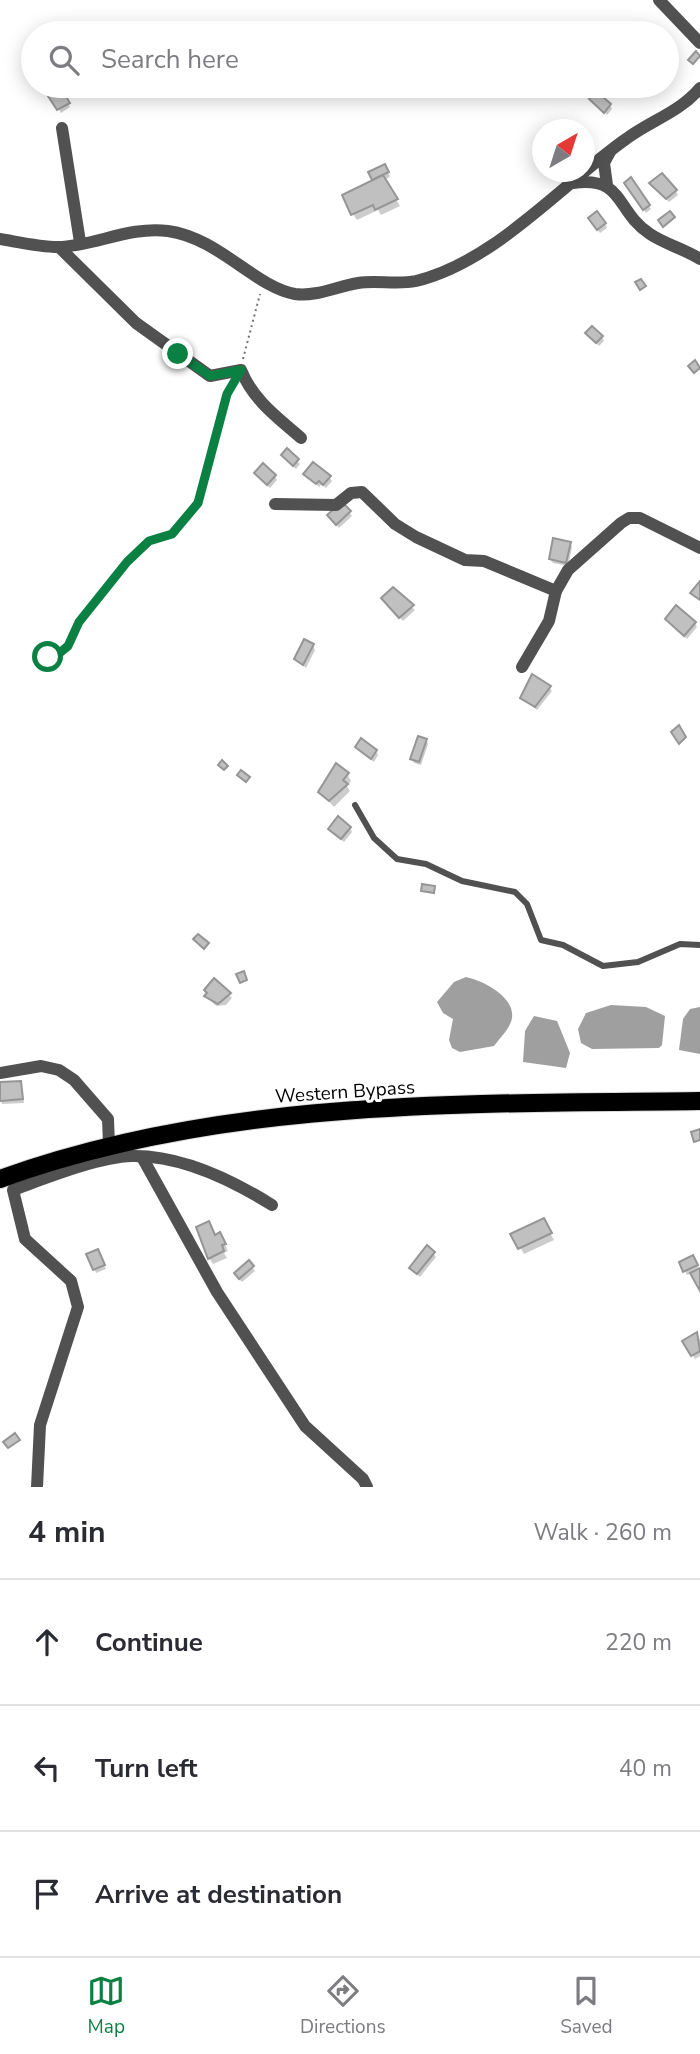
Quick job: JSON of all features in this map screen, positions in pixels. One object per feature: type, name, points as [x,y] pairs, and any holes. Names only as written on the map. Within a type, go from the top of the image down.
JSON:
[{"type":"main road","name":"Western Bypass","points":[[0,1179],[57,1158],[109,1145],[259,1118],[410,1107],[700,1101]]},
{"type":"street","points":[[659,0],[700,43]]},
{"type":"street","points":[[0,239],[59,247],[128,232],[156,230],[180,233],[221,250],[265,279],[294,294],[369,282],[416,281],[464,261],[527,220],[612,149],[672,112],[700,88]]},
{"type":"street","points":[[62,128],[80,242]]},
{"type":"street","points":[[612,149],[604,163],[607,185],[651,234],[700,258]]},
{"type":"street","points":[[573,183],[588,181],[607,185]]},
{"type":"street","points":[[59,247],[136,323],[210,376],[241,370],[260,404],[301,438]]},
{"type":"street","points":[[275,504],[336,505],[351,493],[362,492],[395,524],[416,537],[465,560],[484,561],[556,591]]},
{"type":"street","points":[[522,667],[550,621],[556,591],[568,570],[629,518],[640,518],[700,548]]},
{"type":"street","points":[[0,1073],[41,1066],[59,1070],[74,1080],[108,1119],[109,1145]]},
{"type":"street","points":[[37,1487],[40,1425],[78,1307],[71,1281],[25,1238],[13,1190],[59,1173],[130,1156],[172,1159],[252,1192],[272,1205]]},
{"type":"street","points":[[142,1157],[217,1292],[304,1426],[363,1479],[367,1487]]},
{"type":"lane","points":[[355,805],[374,838],[397,859],[426,864],[462,881],[515,892],[527,904],[541,940],[564,945],[596,965],[631,964],[680,944],[700,945]]},
{"type":"path","points":[[40,659],[57,655],[68,646],[79,622],[127,562],[149,541],[172,534],[198,503],[213,456],[227,394],[241,370],[244,348],[265,279]]},
{"type":"shaded area","points":[[466,977],[489,986],[504,997],[512,1010],[512,1018],[494,1046],[460,1052],[452,1048],[449,1040],[453,1019],[443,1013],[437,1002],[454,982]]},
{"type":"shaded area","points":[[611,1005],[646,1007],[665,1016],[662,1045],[659,1048],[592,1049],[581,1043],[578,1029],[586,1013]]},
{"type":"shaded area","points":[[700,1007],[700,1054],[679,1050],[683,1019],[690,1009]]},
{"type":"shaded area","points":[[534,1016],[557,1021],[570,1053],[566,1068],[523,1062],[525,1031]]},
{"type":"building","points":[[696,51],[700,56],[693,64],[688,60]]},
{"type":"building","points":[[49,98],[67,98],[70,103],[57,110]]},
{"type":"building","points":[[604,98],[611,104],[604,113],[589,99]]},
{"type":"building","points":[[385,164],[389,172],[372,180],[368,172]]},
{"type":"building","points":[[662,173],[677,190],[666,199],[649,183]]},
{"type":"building","points":[[383,175],[398,199],[375,210],[373,205],[351,215],[342,195]]},
{"type":"building","points":[[631,177],[650,205],[643,210],[624,183]]},
{"type":"building","points":[[597,211],[606,223],[597,230],[588,218]]},
{"type":"building","points":[[670,211],[675,217],[663,227],[658,220]]},
{"type":"building","points":[[641,279],[646,286],[640,290],[635,282]]},
{"type":"building","points":[[592,326],[603,336],[596,343],[585,333]]},
{"type":"building","points":[[695,360],[700,368],[694,373],[688,366]]},
{"type":"building","points":[[287,448],[299,459],[293,466],[281,455]]},
{"type":"building","points":[[313,462],[331,476],[323,485],[319,481],[316,484],[303,474]]},
{"type":"building","points":[[263,463],[276,475],[267,485],[254,473]]},
{"type":"building","points":[[342,502],[351,511],[336,525],[327,515]]},
{"type":"building","points":[[553,538],[571,542],[566,563],[549,559]]},
{"type":"building","points":[[700,581],[700,600],[690,593]]},
{"type":"building","points":[[393,587],[414,605],[399,618],[381,598]]},
{"type":"building","points":[[676,605],[696,622],[684,636],[665,619]]},
{"type":"building","points":[[304,639],[314,644],[303,665],[294,659]]},
{"type":"building","points":[[532,674],[551,686],[535,707],[520,698]]},
{"type":"building","points":[[679,725],[686,737],[679,744],[671,732]]},
{"type":"building","points":[[418,736],[427,739],[419,762],[410,759]]},
{"type":"building","points":[[361,738],[377,750],[371,759],[355,747]]},
{"type":"building","points":[[222,760],[228,766],[224,770],[218,765]]},
{"type":"building","points":[[336,763],[349,773],[343,780],[348,784],[329,801],[318,792]]},
{"type":"building","points":[[241,770],[250,777],[246,782],[237,775]]},
{"type":"building","points":[[338,816],[351,827],[341,839],[328,829]]},
{"type":"building","points":[[422,884],[435,886],[434,893],[421,891]]},
{"type":"building","points":[[198,934],[209,943],[204,949],[193,939]]},
{"type":"building","points":[[244,971],[247,980],[240,983],[236,974]]},
{"type":"building","points":[[214,978],[231,993],[218,1004],[204,996],[207,993],[204,990]]},
{"type":"building","points":[[21,1081],[23,1099],[0,1101],[0,1082]]},
{"type":"building","points":[[700,1129],[700,1140],[694,1142],[691,1132]]},
{"type":"building","points":[[544,1218],[552,1233],[518,1249],[510,1234]]},
{"type":"building","points":[[209,1221],[215,1235],[220,1232],[226,1244],[222,1245],[224,1251],[208,1259],[196,1227]]},
{"type":"building","points":[[427,1245],[435,1252],[417,1274],[409,1268]]},
{"type":"building","points":[[98,1249],[105,1265],[93,1270],[86,1254]]},
{"type":"building","points":[[693,1255],[698,1265],[683,1272],[679,1262]]},
{"type":"building","points":[[249,1260],[254,1266],[239,1279],[234,1273]]},
{"type":"building","points":[[700,1268],[700,1291],[690,1273]]},
{"type":"building","points":[[697,1332],[700,1351],[691,1356],[682,1341]]},
{"type":"building","points":[[15,1433],[20,1440],[8,1448],[3,1442]]},
{"type":"route","points":[[48,657],[57,655],[68,646],[79,622],[127,562],[149,541],[172,534],[198,503],[198,496],[213,456],[223,406],[232,383],[241,370],[210,376],[178,354]]}]
